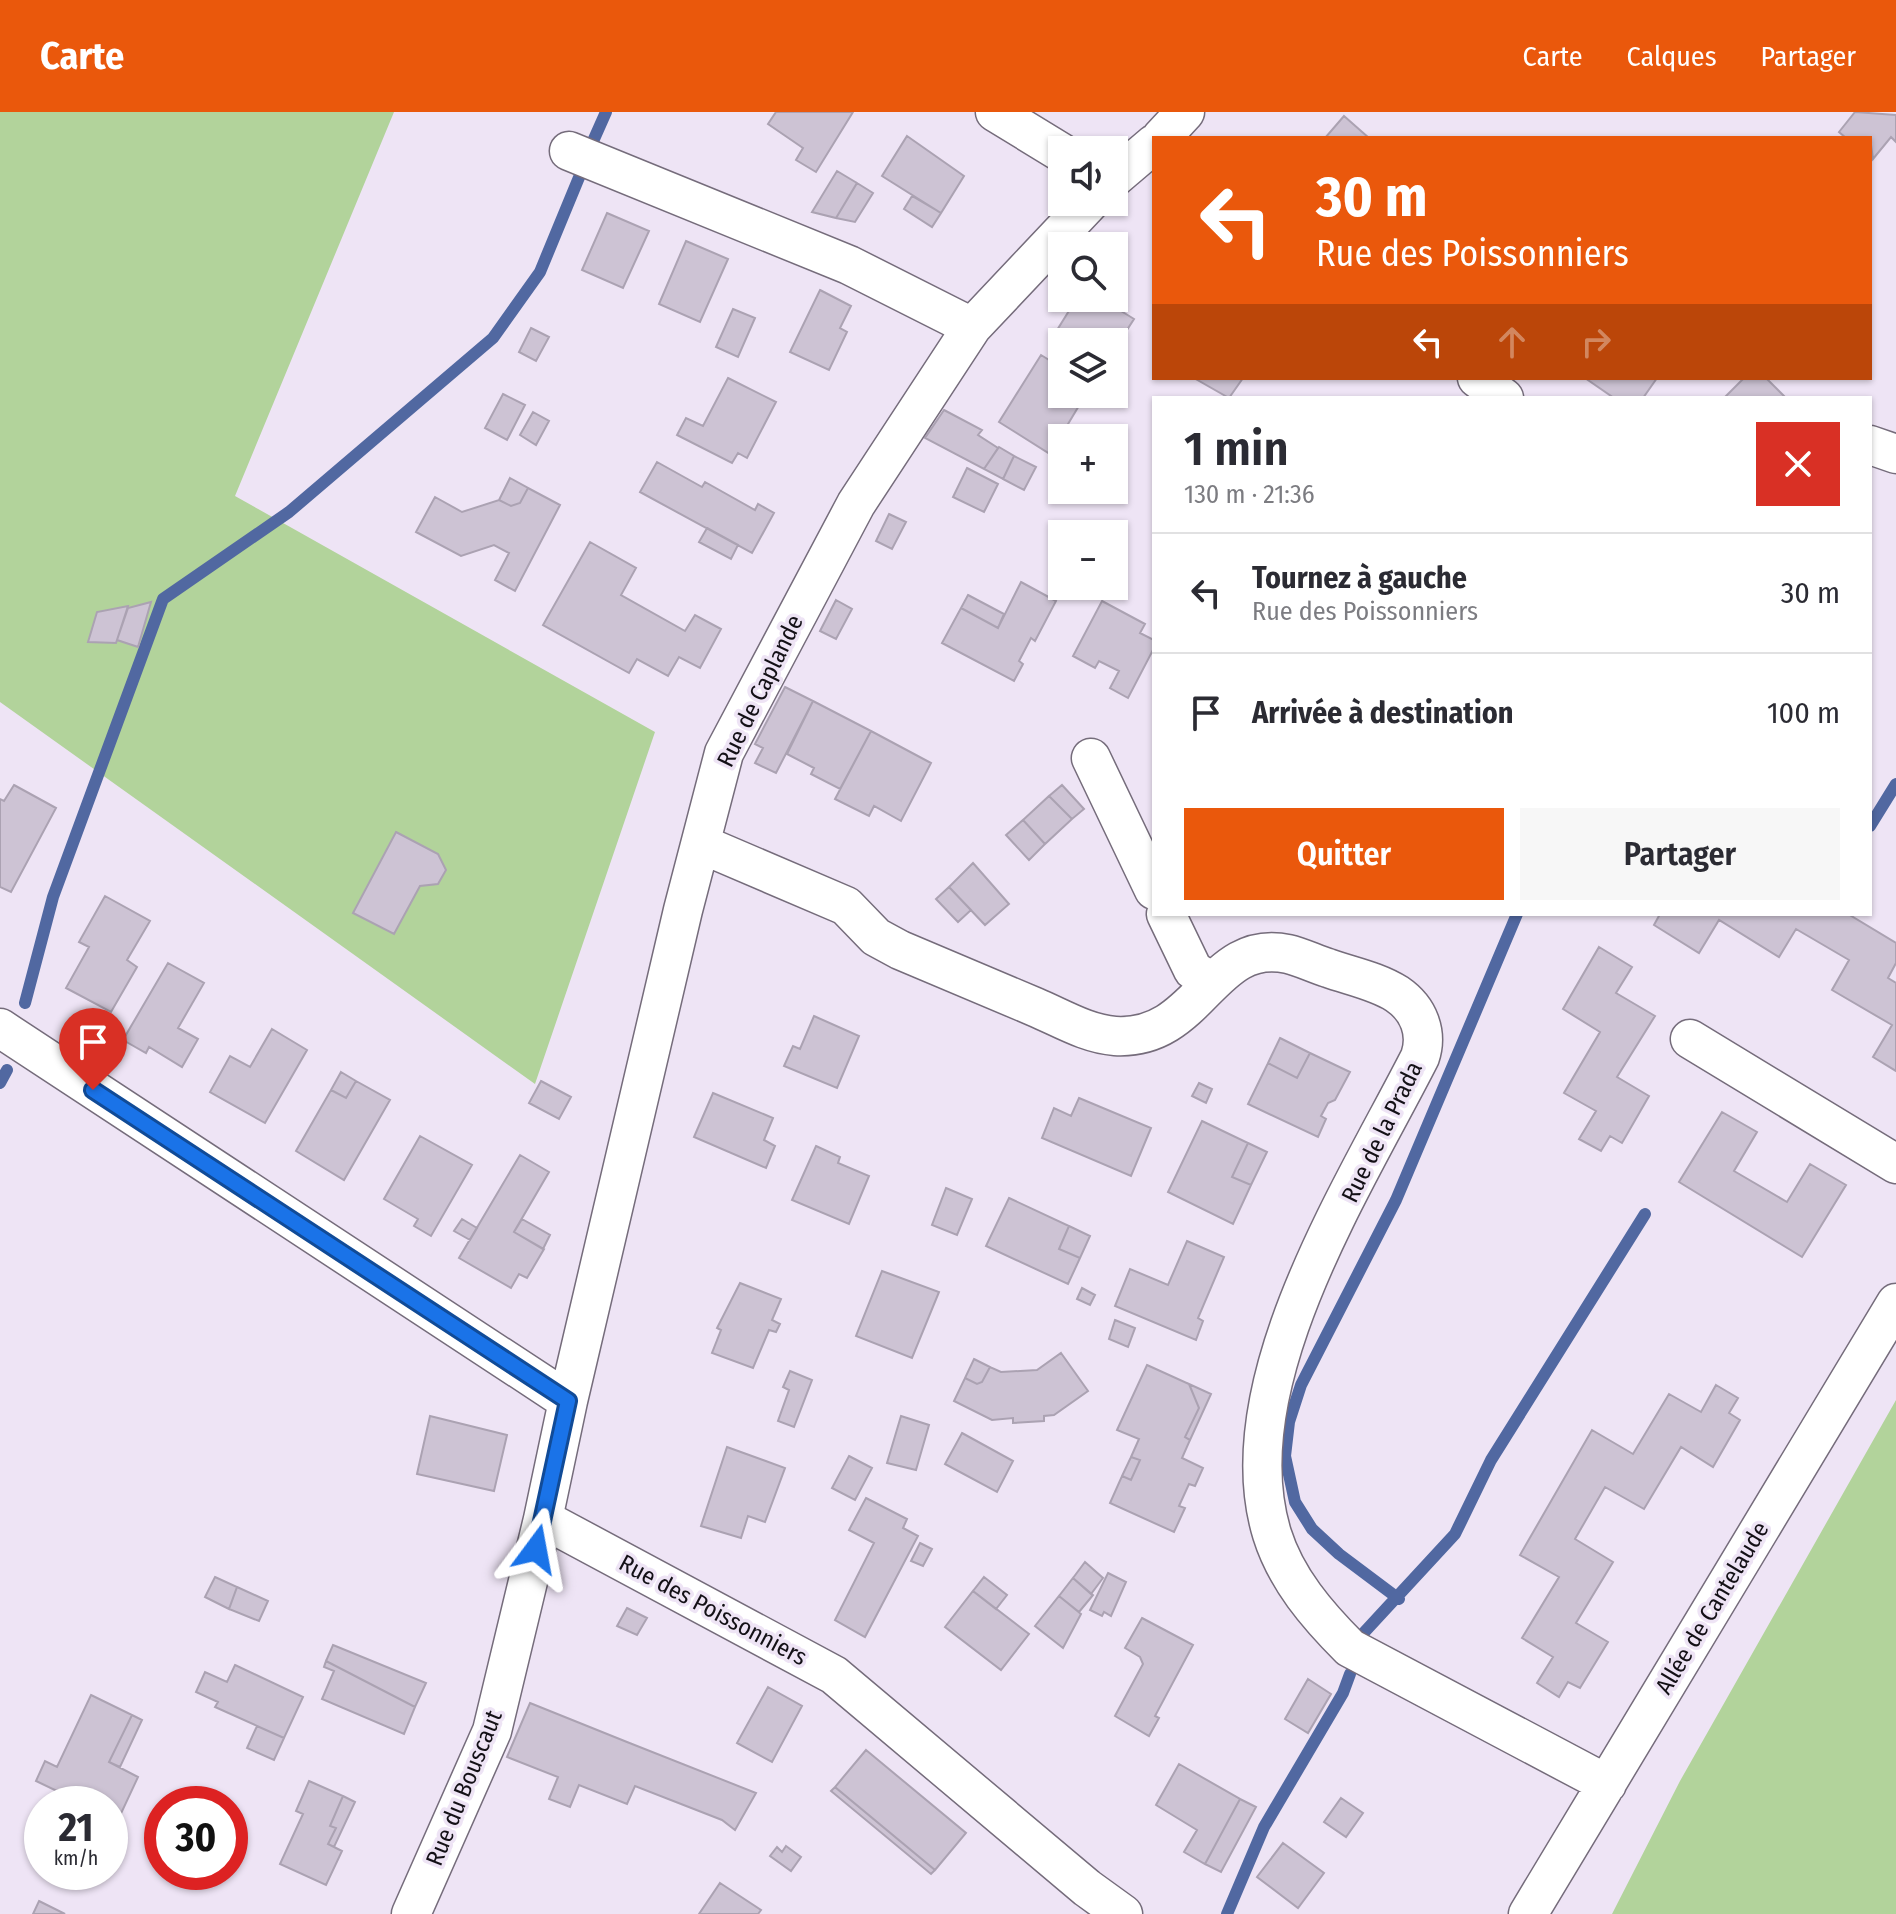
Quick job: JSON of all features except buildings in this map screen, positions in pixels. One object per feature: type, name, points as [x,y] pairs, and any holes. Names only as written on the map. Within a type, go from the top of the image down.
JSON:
[{"type":"street","points":[[995,112],[1048,144]]},
{"type":"street","points":[[1164,136],[1185,112]]},
{"type":"street","points":[[1128,166],[1152,146]]},
{"type":"street","points":[[569,151],[849,265],[972,327]]},
{"type":"street","name":"Rue de Caplande","points":[[568,1401],[724,753],[856,504],[972,327],[1077,216]]},
{"type":"street","points":[[1480,380],[1501,396]]},
{"type":"street","points":[[1872,446],[1896,454]]},
{"type":"street","points":[[1091,758],[1152,886]]},
{"type":"street","name":"Rue de la Prada","points":[[701,844],[846,906],[876,937],[900,950],[1090,1031],[1132,1037],[1155,1032],[1180,1017],[1218,974],[1247,958],[1287,954],[1398,995],[1423,1029],[1424,1043],[1420,1057],[1301,1292],[1276,1365],[1266,1417],[1263,1485],[1272,1535],[1292,1578],[1315,1614],[1350,1648],[1607,1784]]},
{"type":"street","points":[[1167,916],[1193,970],[1212,982]]},
{"type":"street","points":[[0,1028],[568,1401],[543,1519]]},
{"type":"street","points":[[1690,1039],[1896,1164]]},
{"type":"street","name":"Allée de Cantelaude","points":[[1528,1914],[1896,1303]]},
{"type":"street","name":"Rue du Bouscaut","points":[[411,1914],[492,1731],[543,1519]]},
{"type":"street","name":"Rue des Poissonniers","points":[[543,1519],[834,1675],[1087,1888],[1123,1914]]},
{"type":"green space","points":[[0,112],[394,112],[235,496],[655,732],[535,1084],[0,702]]},
{"type":"green space","points":[[1896,1400],[1896,1914],[1612,1914],[1680,1781]]},
{"type":"waterway","points":[[590,148],[606,112]]},
{"type":"waterway","points":[[25,1003],[53,897],[163,599],[289,512],[493,338],[540,272],[580,175]]},
{"type":"waterway","points":[[1872,823],[1896,784]]},
{"type":"waterway","points":[[1399,1599],[1339,1554],[1312,1529],[1295,1502],[1285,1456],[1289,1422],[1301,1385],[1396,1200],[1516,916]]},
{"type":"waterway","points":[[0,1083],[7,1070]]},
{"type":"waterway","points":[[1358,1639],[1455,1534],[1491,1460],[1645,1214]]},
{"type":"waterway","points":[[1227,1914],[1264,1827],[1343,1693],[1350,1674]]},
{"type":"route","points":[[93,1090],[568,1401],[536,1549]]}]
